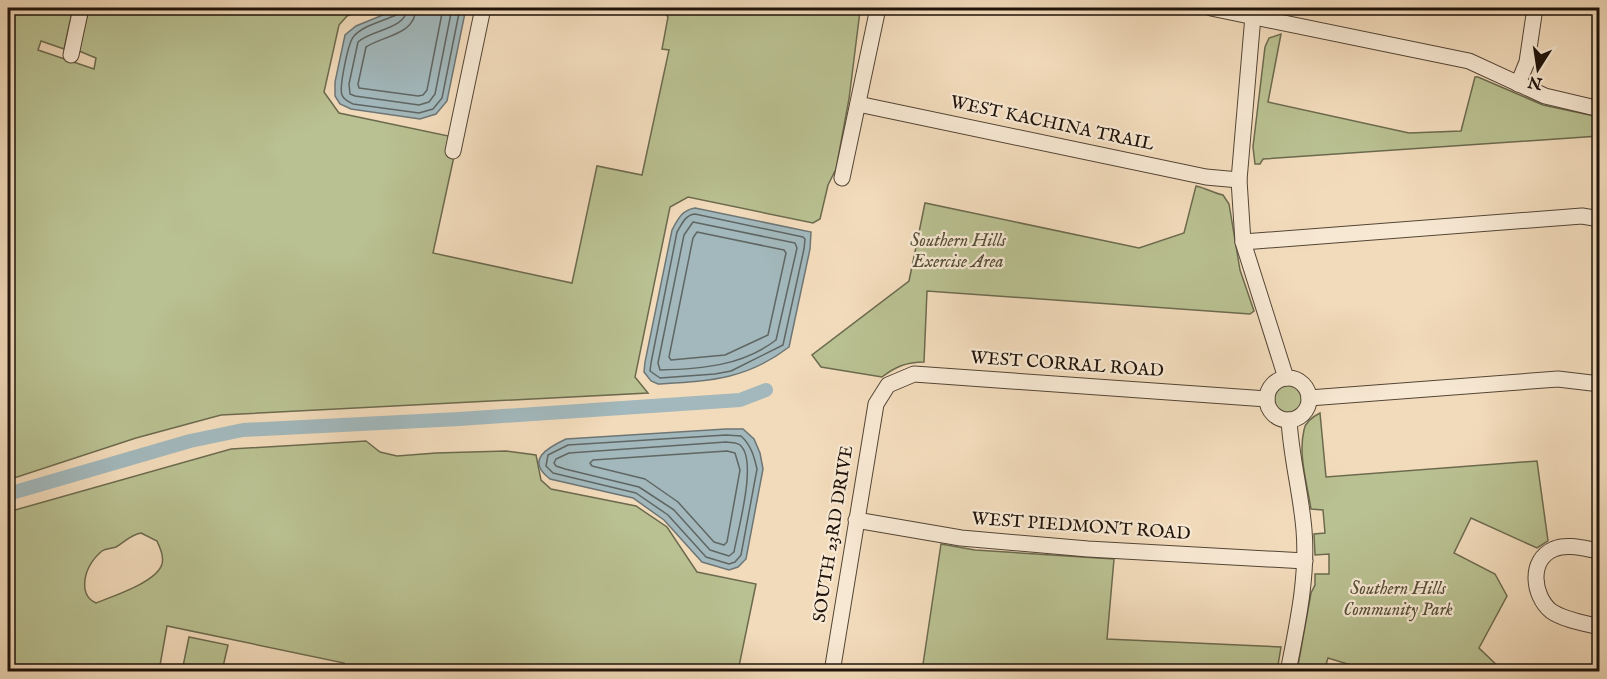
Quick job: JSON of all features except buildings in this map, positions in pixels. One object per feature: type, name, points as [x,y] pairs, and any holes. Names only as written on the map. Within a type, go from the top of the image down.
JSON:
[{"type":"street","points":[[71,55],[81,8]]},
{"type":"street","points":[[453,151],[483,8]]},
{"type":"street","points":[[842,178],[878,8]]},
{"type":"street","points":[[1211,8],[1254,10],[1469,61],[1545,96],[1599,109]]},
{"type":"street","points":[[1518,84],[1527,62],[1535,8]]},
{"type":"street","points":[[1254,10],[1239,180],[1243,242],[1286,378]]},
{"type":"street","name":"WEST KACHINA TRAIL","points":[[858,104],[1206,177],[1239,180]]},
{"type":"street","points":[[1243,242],[1582,216],[1599,219]]},
{"type":"street","name":"WEST CORRAL ROAD","points":[[876,404],[888,385],[914,374],[1267,399]]},
{"type":"street","points":[[1286,378],[1298,380],[1304,385],[1309,398],[1305,412],[1298,418],[1289,420],[1276,417],[1267,399],[1270,388],[1276,382],[1286,378]]},
{"type":"street","points":[[1309,398],[1558,379],[1599,384]]},
{"type":"street","name":"SOUTH 23RD DRIVE","points":[[832,672],[876,404]]},
{"type":"street","points":[[1288,672],[1297,633],[1305,561],[1304,530],[1289,420]]},
{"type":"street","name":"WEST PIEDMONT ROAD","points":[[856,520],[961,538],[1088,549],[1305,561]]},
{"type":"street","points":[[1599,551],[1564,546],[1555,548],[1543,557],[1536,576],[1538,595],[1551,611],[1599,627]]},
{"type":"green space","points":[[8,8],[73,8],[64,49],[41,41],[38,50],[94,69],[96,58],[79,51],[89,8],[366,8],[347,16],[339,25],[324,92],[339,113],[458,138],[433,253],[572,283],[597,166],[642,175],[669,50],[662,49],[668,17],[662,8],[841,8],[860,11],[849,99],[836,169],[828,185],[820,219],[813,223],[688,197],[670,207],[635,377],[648,393],[221,415],[136,438],[8,480]]},
{"type":"green space","points":[[1281,34],[1268,102],[1409,133],[1461,131],[1475,77],[1478,77],[1543,105],[1599,117],[1599,136],[1263,159],[1260,164],[1255,164],[1253,147],[1265,47],[1269,38]]},
{"type":"green space","name":"Southern Hills Exercise Area","points":[[1196,186],[1223,195],[1229,204],[1240,270],[1254,311],[1250,314],[927,291],[924,362],[901,366],[882,377],[821,367],[812,355],[909,281],[925,203],[1139,248],[1184,233]]},
{"type":"green space","points":[[1288,378],[1303,384],[1309,399],[1303,414],[1288,420],[1273,414],[1267,399],[1273,384]]},
{"type":"green space","name":"Southern Hills Community Park","points":[[1320,413],[1326,477],[1537,461],[1548,541],[1537,548],[1471,518],[1454,553],[1495,574],[1507,596],[1479,648],[1503,671],[1370,671],[1328,658],[1324,671],[1297,671],[1311,593],[1315,585],[1315,574],[1329,574],[1329,554],[1315,555],[1314,534],[1325,533],[1323,510],[1311,509],[1302,449],[1306,424]]},
{"type":"green space","points":[[366,441],[380,452],[397,456],[506,451],[536,455],[541,480],[551,489],[636,506],[667,527],[697,572],[756,584],[738,671],[343,671],[344,663],[167,626],[159,671],[8,671],[8,512],[231,449]],"holes":[[[141,533],[157,541],[162,564],[152,577],[134,588],[96,603],[88,598],[85,589],[87,573],[91,563],[102,551],[116,547]]]},
{"type":"green space","points":[[941,544],[975,550],[1114,559],[1107,639],[1281,647],[1277,671],[922,671]]},
{"type":"green space","points":[[189,637],[228,645],[222,671],[182,671]]},
{"type":"water","points":[[400,8],[466,8],[447,101],[436,114],[420,119],[351,109],[340,104],[335,96],[335,82],[345,35],[356,26]]},
{"type":"water","points":[[695,208],[811,232],[810,249],[789,347],[758,366],[726,377],[658,384],[651,381],[644,372],[672,230],[684,213]]},
{"type":"water","points":[[743,429],[754,439],[763,469],[746,559],[738,567],[729,570],[702,562],[664,520],[633,498],[550,479],[539,466],[539,460],[546,451],[566,439]]},
{"type":"waterway","points":[[8,494],[190,441],[243,430],[459,419],[740,400],[766,390]]}]
